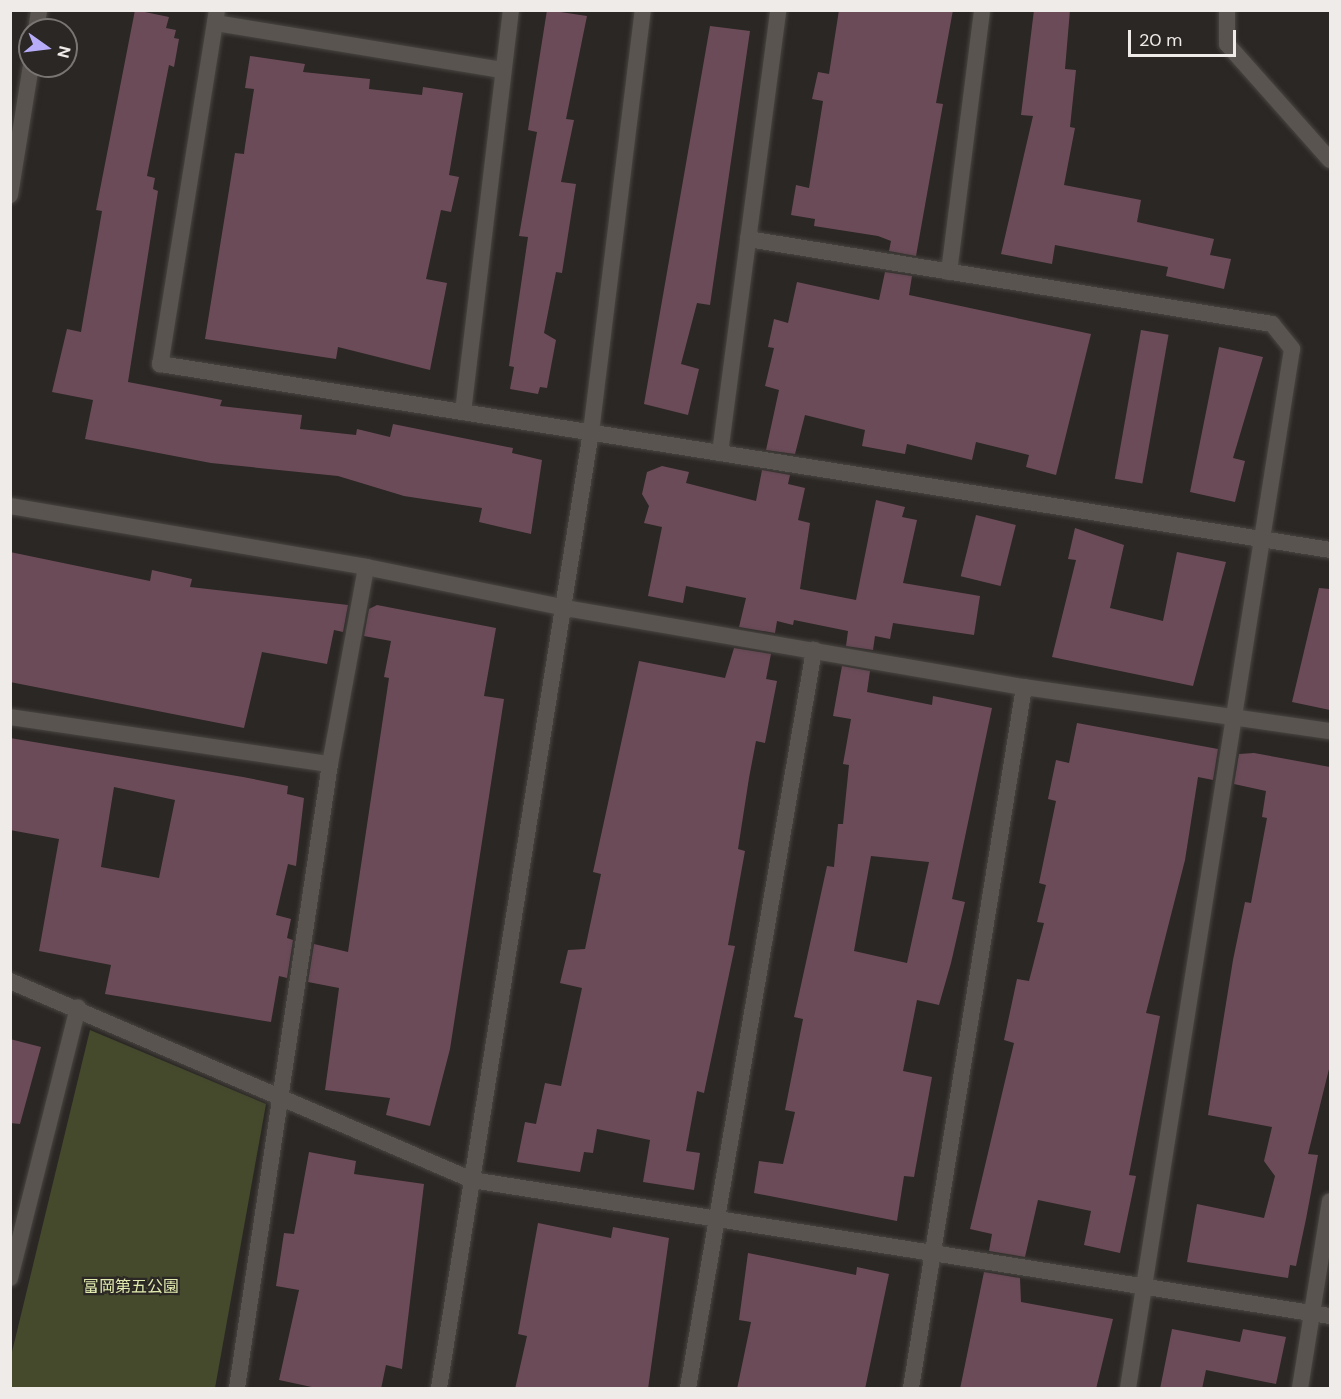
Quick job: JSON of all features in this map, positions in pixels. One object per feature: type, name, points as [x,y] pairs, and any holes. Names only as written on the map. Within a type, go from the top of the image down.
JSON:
[{"type":"street","points":[[463,412],[511,10]]},
{"type":"street","points":[[440,1389],[566,608],[591,432],[643,10]]},
{"type":"street","points":[[720,453],[778,10]]},
{"type":"street","points":[[949,272],[982,10]]},
{"type":"street","points":[[1227,10],[1227,44],[1330,160]]},
{"type":"street","points":[[503,70],[216,17],[160,364],[1330,550]]},
{"type":"street","points":[[10,195],[29,78]]},
{"type":"street","points":[[748,239],[1272,324],[1292,349],[1259,539],[1147,1287],[1128,1389]]},
{"type":"street","points":[[10,506],[366,567],[566,608],[1024,687],[1330,730]]},
{"type":"street","points":[[237,1389],[283,1097],[282,1060],[330,764],[366,567]]},
{"type":"street","points":[[688,1389],[814,650]]},
{"type":"street","points":[[911,1389],[930,1254],[1024,687]]},
{"type":"street","points":[[10,717],[330,764]]},
{"type":"street","points":[[10,981],[78,1007],[472,1180],[716,1216],[930,1254],[1330,1316]]},
{"type":"street","points":[[10,1278],[78,1007]]},
{"type":"street","points":[[1300,1389],[1330,1201]]},
{"type":"green space","name":"富岡第五公園","points":[[90,1030],[266,1104],[215,1388],[11,1388],[11,1356]]},
{"type":"building","points":[[135,10],[169,17],[166,28],[176,30],[174,38],[179,39],[174,67],[169,65],[147,176],[155,178],[153,189],[158,191],[128,382],[222,400],[220,406],[302,415],[300,429],[356,435],[357,429],[390,437],[393,424],[513,448],[512,453],[542,460],[531,534],[479,522],[482,508],[404,496],[338,476],[211,463],[85,439],[93,400],[52,392],[67,329],[81,332],[102,211],[96,210]]},
{"type":"building","points":[[547,10],[587,16],[566,119],[574,120],[561,182],[576,184],[562,273],[556,272],[544,333],[556,340],[547,388],[540,387],[538,394],[510,389],[514,367],[509,366],[528,237],[519,236],[537,132],[528,130]]},
{"type":"building","points":[[839,10],[953,10],[936,103],[943,104],[916,256],[889,251],[891,241],[878,236],[814,226],[815,219],[791,215],[796,185],[809,188],[823,101],[812,99],[818,72],[829,74]]},
{"type":"building","points":[[1034,10],[1070,10],[1065,69],[1076,70],[1070,127],[1075,128],[1064,185],[1141,200],[1137,222],[1214,239],[1210,255],[1231,259],[1224,289],[1166,276],[1168,267],[1055,245],[1052,264],[1001,254],[1033,116],[1021,115]]},
{"type":"building","points":[[710,26],[750,31],[710,305],[697,303],[681,364],[699,369],[688,415],[644,404]]},
{"type":"building","points":[[250,56],[305,64],[303,72],[370,79],[369,89],[422,95],[423,87],[463,93],[449,175],[459,177],[451,212],[441,210],[426,279],[447,283],[430,370],[338,347],[336,359],[205,339],[235,153],[244,154],[254,89],[245,88]]},
{"type":"building","points":[[885,272],[912,276],[909,295],[1091,334],[1056,475],[1026,467],[1029,455],[976,442],[972,460],[907,444],[905,454],[862,446],[865,430],[805,415],[795,454],[766,450],[779,390],[765,386],[774,348],[768,347],[774,319],[788,323],[797,282],[879,300]]},
{"type":"building","points":[[1141,330],[1169,335],[1142,484],[1115,479]]},
{"type":"building","points":[[1219,347],[1263,357],[1233,458],[1245,461],[1235,502],[1190,492]]},
{"type":"building","points":[[662,466],[689,472],[686,483],[756,501],[762,470],[790,475],[788,484],[805,488],[798,520],[810,523],[800,589],[856,600],[876,500],[905,507],[902,517],[917,520],[903,583],[980,596],[974,635],[893,623],[890,639],[875,636],[873,650],[846,646],[848,631],[794,620],[793,625],[777,621],[775,633],[739,627],[746,598],[686,586],[683,603],[648,596],[662,527],[644,523],[649,506],[642,494],[647,472]]},
{"type":"building","points":[[976,515],[1016,525],[1001,586],[961,576]]},
{"type":"building","points":[[1075,528],[1124,545],[1110,608],[1163,621],[1177,552],[1226,562],[1193,686],[1052,657],[1076,560],[1068,559]]},
{"type":"building","points":[[10,552],[150,581],[152,570],[192,579],[190,587],[348,605],[343,632],[334,630],[327,664],[262,652],[244,728],[10,682]]},
{"type":"building","points":[[1319,588],[1330,589],[1330,710],[1292,702]]},
{"type":"building","points":[[377,605],[496,628],[484,696],[504,699],[450,1049],[430,1126],[386,1115],[390,1098],[325,1090],[339,988],[308,982],[314,944],[348,952],[389,678],[384,677],[391,641],[364,636],[369,609]]},
{"type":"building","points":[[734,648],[771,654],[766,679],[777,681],[765,743],[756,741],[738,849],[745,851],[728,945],[735,946],[704,1093],[697,1091],[686,1151],[700,1153],[694,1190],[643,1182],[650,1140],[597,1129],[593,1153],[584,1152],[580,1172],[517,1162],[525,1122],[536,1124],[545,1083],[561,1086],[582,988],[560,983],[568,950],[585,949],[601,874],[593,872],[639,661],[725,678]]},
{"type":"building","points":[[842,666],[870,671],[867,692],[932,705],[933,696],[992,708],[952,899],[965,902],[951,963],[939,1005],[917,1000],[903,1071],[932,1077],[914,1177],[904,1176],[897,1221],[754,1193],[759,1161],[783,1164],[795,1112],[785,1110],[803,1019],[794,1017],[827,866],[834,867],[838,824],[843,824],[849,765],[843,764],[851,719],[833,716]],"holes":[[[871,856],[929,862],[907,963],[854,951]]]},
{"type":"building","points":[[1077,723],[1218,749],[1213,780],[1198,777],[1185,860],[1146,1013],[1160,1016],[1129,1175],[1136,1176],[1120,1253],[1084,1245],[1091,1211],[1038,1200],[1025,1257],[989,1251],[992,1234],[970,1229],[1014,1043],[1004,1040],[1017,979],[1029,981],[1044,923],[1037,922],[1046,885],[1039,883],[1056,801],[1048,799],[1056,760],[1069,763]]},
{"type":"building","points":[[10,738],[288,786],[287,794],[304,798],[296,866],[288,864],[276,915],[291,919],[287,938],[293,940],[287,978],[279,976],[271,1022],[105,994],[111,965],[39,951],[59,839],[10,830]],"holes":[[[114,787],[175,800],[159,878],[101,867]]]},
{"type":"building","points":[[1254,753],[1330,767],[1330,1065],[1308,1154],[1318,1155],[1306,1219],[1296,1266],[1290,1265],[1288,1278],[1187,1262],[1197,1204],[1264,1218],[1275,1176],[1264,1161],[1272,1127],[1208,1115],[1233,960],[1245,902],[1251,903],[1267,818],[1262,817],[1266,791],[1234,784],[1239,754]]},
{"type":"building","points":[[10,1039],[41,1047],[20,1124],[10,1123]]},
{"type":"building","points":[[309,1152],[356,1161],[354,1174],[424,1184],[402,1369],[386,1365],[381,1389],[321,1389],[279,1380],[299,1290],[276,1286],[284,1233],[294,1234]]},
{"type":"building","points":[[538,1223],[611,1238],[613,1227],[669,1238],[648,1389],[515,1389],[527,1336],[518,1334]]},
{"type":"building","points":[[748,1253],[856,1275],[857,1267],[889,1274],[865,1389],[737,1389],[751,1322],[739,1320]]},
{"type":"building","points":[[984,1272],[1020,1278],[1021,1302],[1113,1319],[1096,1389],[960,1389]]},
{"type":"building","points":[[1172,1329],[1240,1342],[1243,1329],[1286,1337],[1276,1384],[1206,1370],[1202,1389],[1160,1389]]}]
